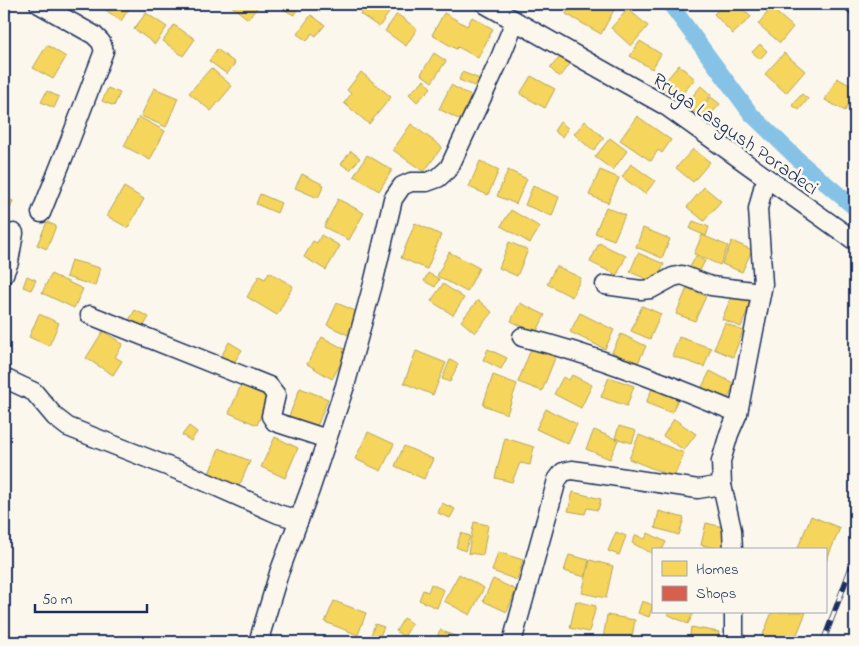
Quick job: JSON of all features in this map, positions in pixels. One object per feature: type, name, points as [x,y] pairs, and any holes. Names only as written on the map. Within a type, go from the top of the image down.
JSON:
[{"type":"street","points":[[39,4],[94,35],[101,42],[104,51],[70,143],[41,213]]},
{"type":"street","name":"Rruga Lasgush Poradeci","points":[[485,4],[666,106],[855,241]]},
{"type":"street","points":[[263,642],[260,636],[276,582],[327,440],[350,368],[373,284],[393,199],[402,186],[411,182],[427,182],[438,178],[449,168],[498,63],[515,21]]},
{"type":"street","points":[[733,548],[732,530],[722,485],[721,461],[738,412],[763,284],[758,209],[763,188],[769,180]]},
{"type":"street","points":[[4,274],[10,262],[14,234]]},
{"type":"street","points":[[605,285],[651,290],[674,277],[682,275],[711,286],[761,292]]},
{"type":"street","points":[[90,315],[268,386],[276,394],[271,416],[275,422],[327,440]]},
{"type":"street","points":[[522,337],[560,346],[586,355],[738,412]]},
{"type":"street","points":[[4,378],[34,392],[55,417],[68,427],[278,514],[299,520]]},
{"type":"street","points":[[512,642],[557,480],[563,472],[572,470],[698,489],[722,485]]},
{"type":"street","points":[[734,614],[734,642]]},
{"type":"building: Homes","points":[[102,4],[132,4],[121,21],[100,6]]},
{"type":"building: Homes","points":[[229,4],[260,4],[248,19]]},
{"type":"building: Homes","points":[[286,4],[307,4],[304,9],[299,6],[294,15],[283,9]]},
{"type":"building: Homes","points":[[367,4],[395,4],[379,27],[360,14]]},
{"type":"building: Homes","points":[[572,4],[603,4],[614,10],[601,34],[566,14]]},
{"type":"building: Homes","points":[[724,4],[727,4],[732,9],[738,4],[751,17],[733,34],[714,14]]},
{"type":"building: Homes","points":[[771,8],[793,27],[780,43],[758,24]]},
{"type":"building: Homes","points":[[628,9],[648,26],[631,46],[611,28]]},
{"type":"building: Homes","points":[[146,13],[167,27],[155,44],[134,29]]},
{"type":"building: Homes","points":[[444,13],[467,26],[472,17],[493,29],[478,58],[458,47],[456,49],[432,35]]},
{"type":"building: Homes","points":[[397,14],[417,29],[406,46],[385,31]]},
{"type":"building: Homes","points":[[311,15],[325,25],[316,36],[312,33],[307,41],[297,34]]},
{"type":"building: Homes","points":[[174,25],[195,39],[183,56],[163,41]]},
{"type":"building: Homes","points":[[640,41],[661,54],[652,69],[630,56]]},
{"type":"building: Homes","points":[[760,44],[767,51],[760,59],[752,52]]},
{"type":"building: Homes","points":[[47,45],[66,57],[53,79],[33,68]]},
{"type":"building: Homes","points":[[217,49],[235,63],[227,74],[209,61]]},
{"type":"building: Homes","points":[[434,53],[446,61],[432,82],[421,74]]},
{"type":"building: Homes","points":[[784,53],[805,71],[786,93],[765,74]]},
{"type":"building: Homes","points":[[561,56],[570,64],[559,77],[550,68]]},
{"type":"building: Homes","points":[[679,65],[695,79],[677,100],[661,86]]},
{"type":"building: Homes","points":[[211,68],[232,86],[211,111],[189,93]]},
{"type":"building: Homes","points":[[361,72],[391,97],[369,124],[344,103],[351,94],[347,90]]},
{"type":"building: Homes","points":[[462,72],[480,79],[477,87],[459,80]]},
{"type":"building: Homes","points":[[531,76],[555,89],[545,108],[520,94]]},
{"type":"building: Homes","points":[[837,78],[855,88],[855,105],[849,103],[845,111],[825,100]]},
{"type":"building: Homes","points":[[424,80],[431,88],[417,102],[409,94]]},
{"type":"building: Homes","points":[[451,85],[480,101],[468,124],[439,109]]},
{"type":"building: Homes","points":[[701,86],[711,95],[695,113],[685,105]]},
{"type":"building: Homes","points":[[108,88],[120,93],[114,106],[102,101]]},
{"type":"building: Homes","points":[[154,88],[178,98],[166,127],[141,116]]},
{"type":"building: Homes","points":[[47,91],[59,97],[54,108],[41,102]]},
{"type":"building: Homes","points":[[802,94],[808,99],[799,110],[792,105]]},
{"type":"building: Homes","points":[[711,97],[720,104],[706,120],[697,113]]},
{"type":"building: Homes","points":[[637,116],[671,140],[662,153],[658,150],[651,161],[620,140]]},
{"type":"building: Homes","points":[[139,117],[165,131],[150,160],[124,146]]},
{"type":"building: Homes","points":[[585,121],[604,138],[593,151],[574,134]]},
{"type":"building: Homes","points":[[560,122],[568,128],[562,137],[554,131]]},
{"type":"building: Homes","points":[[411,124],[442,147],[424,172],[393,150]]},
{"type":"building: Homes","points":[[610,138],[627,151],[613,170],[595,157]]},
{"type":"building: Homes","points":[[693,149],[710,162],[693,182],[676,168]]},
{"type":"building: Homes","points":[[351,151],[360,158],[350,170],[341,164]]},
{"type":"building: Homes","points":[[367,155],[392,170],[379,191],[354,176]]},
{"type":"building: Homes","points":[[480,161],[499,170],[488,195],[469,187]]},
{"type":"building: Homes","points":[[631,164],[655,181],[645,194],[622,177]]},
{"type":"building: Homes","points":[[508,170],[527,179],[516,204],[497,196]]},
{"type":"building: Homes","points":[[600,170],[619,178],[608,203],[589,195]]},
{"type":"building: Homes","points":[[302,174],[324,185],[318,198],[295,188]]},
{"type":"building: Homes","points":[[533,186],[559,197],[552,216],[525,205]]},
{"type":"building: Homes","points":[[124,187],[144,199],[128,228],[107,216]]},
{"type":"building: Homes","points":[[704,187],[721,201],[704,221],[687,207]]},
{"type":"building: Homes","points":[[260,194],[281,203],[277,213],[256,204]]},
{"type":"building: Homes","points":[[4,197],[13,201],[4,224]]},
{"type":"building: Homes","points":[[338,199],[364,213],[349,240],[324,227]]},
{"type":"building: Homes","points":[[606,207],[625,215],[614,240],[595,233]]},
{"type":"building: Homes","points":[[511,210],[540,227],[530,243],[501,226]]},
{"type":"building: Homes","points":[[693,221],[709,227],[706,236],[690,229]]},
{"type":"building: Homes","points":[[47,222],[56,226],[47,249],[37,245]]},
{"type":"building: Homes","points":[[415,223],[441,235],[427,269],[401,258]]},
{"type":"building: Homes","points":[[643,228],[670,239],[662,258],[636,247]]},
{"type":"building: Homes","points":[[321,235],[340,246],[326,270],[304,257],[313,241],[317,243]]},
{"type":"building: Homes","points":[[702,235],[728,246],[720,265],[694,254]]},
{"type":"building: Homes","points":[[732,241],[752,250],[742,272],[722,264]]},
{"type":"building: Homes","points":[[509,242],[528,250],[517,276],[499,268]]},
{"type":"building: Homes","points":[[599,243],[626,256],[617,275],[590,262]]},
{"type":"building: Homes","points":[[449,252],[479,268],[467,292],[437,276]]},
{"type":"building: Homes","points":[[638,253],[664,264],[656,283],[630,272]]},
{"type":"building: Homes","points":[[696,256],[705,261],[698,274],[689,269]]},
{"type":"building: Homes","points":[[71,260],[100,268],[95,286],[66,277]]},
{"type":"building: Homes","points":[[556,266],[581,278],[572,297],[547,284]]},
{"type":"building: Homes","points":[[269,272],[293,286],[277,315],[247,297],[259,276],[265,279]]},
{"type":"building: Homes","points":[[428,273],[439,279],[435,287],[424,281]]},
{"type":"building: Homes","points":[[51,274],[83,289],[74,308],[42,293]]},
{"type":"building: Homes","points":[[27,276],[36,280],[31,290],[23,287]]},
{"type":"building: Homes","points":[[443,284],[464,298],[453,315],[431,301]]},
{"type":"building: Homes","points":[[687,288],[706,296],[695,321],[676,314]]},
{"type":"building: Homes","points":[[733,293],[751,301],[741,327],[722,319]]},
{"type":"building: Homes","points":[[478,300],[492,312],[475,333],[461,321]]},
{"type":"building: Homes","points":[[337,303],[360,313],[350,336],[327,325]]},
{"type":"building: Homes","points":[[520,303],[545,315],[536,333],[511,321]]},
{"type":"building: Homes","points":[[642,306],[661,314],[650,339],[631,331]]},
{"type":"building: Homes","points":[[135,310],[149,317],[142,329],[128,322]]},
{"type":"building: Homes","points":[[580,313],[614,330],[605,349],[570,332]]},
{"type":"building: Homes","points":[[39,314],[59,323],[49,346],[29,337]]},
{"type":"building: Homes","points":[[725,323],[743,331],[733,357],[714,349]]},
{"type":"building: Homes","points":[[103,331],[123,344],[115,357],[122,361],[113,375],[86,358]]},
{"type":"building: Homes","points":[[621,334],[646,346],[637,365],[612,352]]},
{"type":"building: Homes","points":[[322,337],[348,351],[332,379],[307,364]]},
{"type":"building: Homes","points":[[679,337],[711,348],[704,367],[672,356]]},
{"type":"building: Homes","points":[[229,342],[242,350],[233,364],[221,357]]},
{"type":"building: Homes","points":[[533,344],[557,353],[542,391],[518,382]]},
{"type":"building: Homes","points":[[488,349],[507,358],[501,369],[483,360]]},
{"type":"building: Homes","points":[[416,351],[446,363],[433,395],[404,383]]},
{"type":"building: Homes","points":[[450,360],[458,364],[450,382],[442,379]]},
{"type":"building: Homes","points":[[710,371],[735,384],[726,402],[701,389]]},
{"type":"building: Homes","points":[[493,375],[517,384],[507,414],[483,405]]},
{"type":"building: Homes","points":[[572,375],[592,385],[581,408],[554,394],[563,377],[569,380]]},
{"type":"building: Homes","points":[[609,377],[634,386],[627,406],[601,397]]},
{"type":"building: Homes","points":[[654,384],[680,394],[672,413],[646,403]]},
{"type":"building: Homes","points":[[241,385],[269,397],[257,425],[229,413]]},
{"type":"building: Homes","points":[[300,388],[328,399],[316,429],[288,419]]},
{"type":"building: Homes","points":[[546,409],[577,424],[568,444],[536,429]]},
{"type":"building: Homes","points":[[674,419],[696,434],[684,450],[663,436]]},
{"type":"building: Homes","points":[[189,426],[197,432],[191,441],[182,435]]},
{"type":"building: Homes","points":[[619,426],[636,431],[632,443],[615,438]]},
{"type":"building: Homes","points":[[594,430],[618,440],[610,459],[586,449]]},
{"type":"building: Homes","points":[[368,432],[394,444],[381,471],[355,459]]},
{"type":"building: Homes","points":[[639,435],[684,453],[674,477],[629,459]]},
{"type":"building: Homes","points":[[275,437],[298,448],[285,478],[261,467]]},
{"type":"building: Homes","points":[[505,438],[534,447],[530,465],[520,463],[512,482],[495,478]]},
{"type":"building: Homes","points":[[404,446],[433,459],[424,479],[395,466]]},
{"type":"building: Homes","points":[[219,448],[250,461],[237,491],[207,479]]},
{"type":"building: Homes","points":[[573,492],[601,499],[598,510],[587,508],[585,514],[568,511]]},
{"type":"building: Homes","points":[[442,503],[455,509],[450,518],[438,513]]},
{"type":"building: Homes","points":[[659,511],[684,518],[679,535],[655,528]]},
{"type":"building: Homes","points":[[811,516],[840,528],[826,562],[826,548],[798,548]]},
{"type":"building: Homes","points":[[474,522],[488,525],[483,555],[468,553]]},
{"type":"building: Homes","points":[[706,523],[732,529],[727,548],[701,545]]},
{"type":"building: Homes","points":[[616,532],[626,536],[619,555],[608,551]]},
{"type":"building: Homes","points":[[461,533],[470,536],[465,551],[456,547]]},
{"type":"building: Homes","points":[[648,533],[666,542],[663,548],[652,548],[652,553],[632,543],[636,535],[645,539]]},
{"type":"building: Homes","points":[[498,552],[523,560],[517,580],[492,571]]},
{"type":"building: Homes","points":[[569,555],[589,560],[585,577],[564,571]]},
{"type":"building: Homes","points":[[590,560],[613,566],[606,598],[582,593]]},
{"type":"building: Homes","points":[[459,574],[484,588],[470,615],[444,601]]},
{"type":"building: Homes","points":[[493,579],[516,590],[507,612],[483,601]]},
{"type":"building: Homes","points":[[431,584],[444,590],[437,608],[419,600],[423,590],[428,592]]},
{"type":"building: Homes","points":[[334,601],[366,613],[358,635],[325,622]]},
{"type":"building: Homes","points":[[576,601],[596,606],[589,632],[570,628]]},
{"type":"building: Homes","points":[[642,601],[652,605],[649,617],[638,613]]},
{"type":"building: Homes","points":[[667,614],[693,614],[688,624]]},
{"type":"building: Homes","points":[[771,614],[805,614],[794,642],[760,642]]},
{"type":"building: Homes","points":[[607,615],[635,620],[631,642],[603,639]]},
{"type":"building: Homes","points":[[404,618],[412,624],[404,637],[396,631]]},
{"type":"building: Homes","points":[[375,624],[384,627],[379,638],[371,635]]},
{"type":"building: Homes","points":[[691,627],[719,632],[717,642],[689,642]]},
{"type":"building: Homes","points":[[440,630],[464,640],[463,642],[435,642]]},
{"type":"building: Shops","points":[[855,622],[855,642],[848,642]]},
{"type":"waterway","points":[[670,4],[751,114],[805,166],[855,208]]},
{"type":"railway","points":[[823,642],[855,557]]}]
